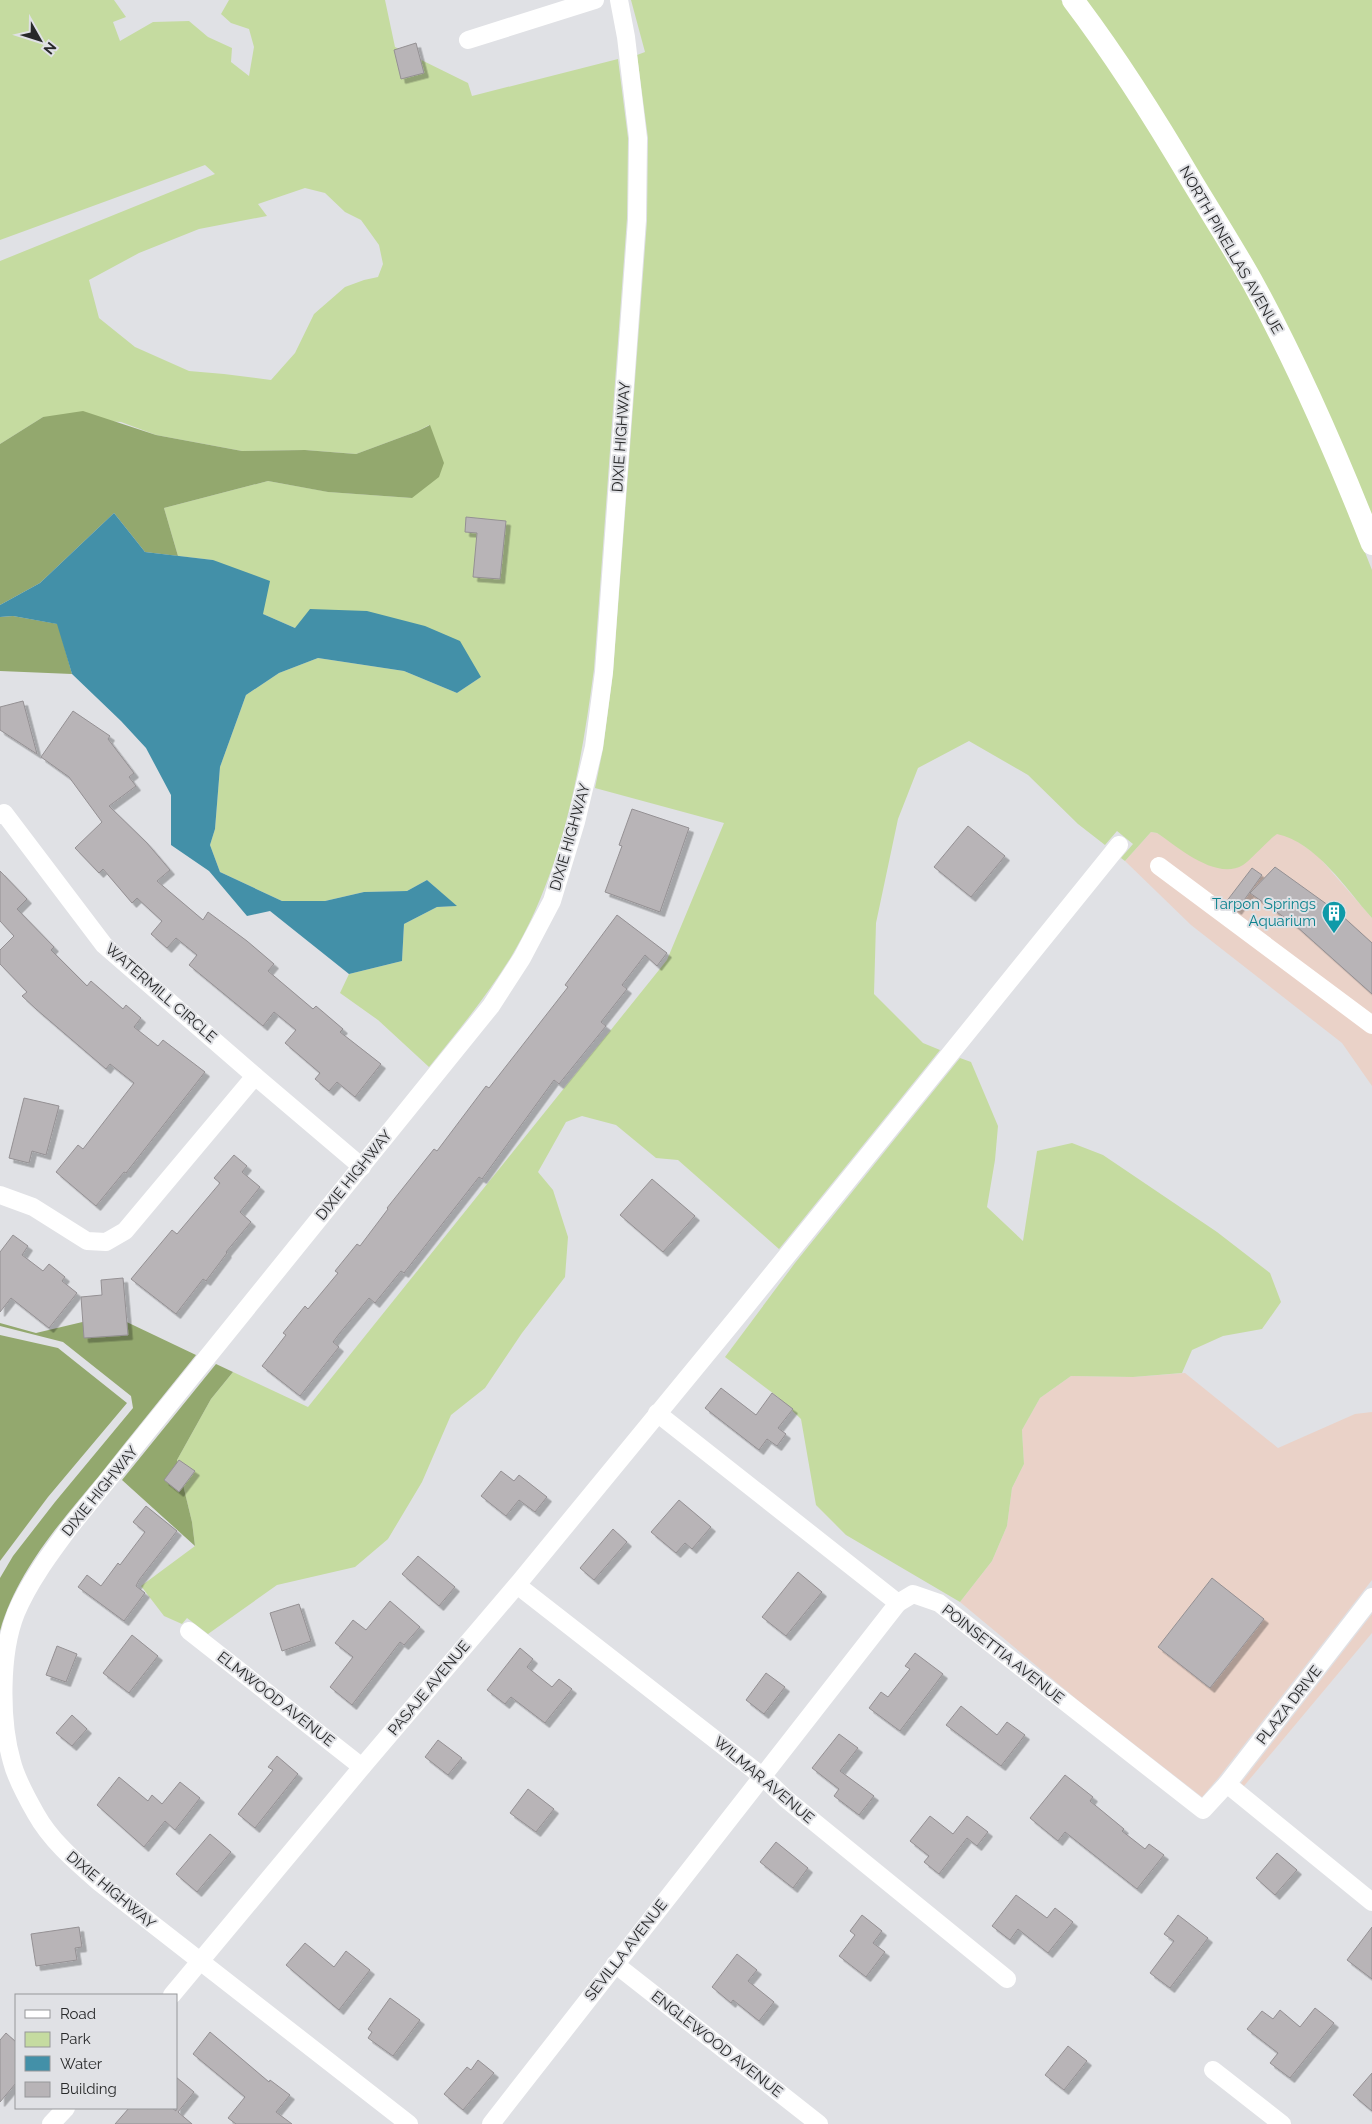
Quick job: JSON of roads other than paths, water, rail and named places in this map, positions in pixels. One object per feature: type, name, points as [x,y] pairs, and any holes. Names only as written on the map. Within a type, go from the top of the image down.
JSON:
[{"type":"main road","name":"NORTH PINELLAS AVENUE","points":[[1073,0],[1094,28],[1168,141],[1253,283],[1302,380],[1347,481],[1372,544]]},
{"type":"street","points":[[468,40],[595,0]]},
{"type":"street","name":"DIXIE HIGHWAY","points":[[409,2124],[100,1883],[65,1852],[36,1815],[12,1763],[4,1711],[3,1683],[6,1650],[15,1615],[26,1593],[60,1541],[491,1006],[522,958],[552,901],[576,822],[594,747],[604,672],[637,220],[638,138],[626,37],[619,0]]},
{"type":"street","name":"WATERMILL CIRCLE","points":[[0,815],[4,812],[104,944],[255,1076],[362,1166]]},
{"type":"street","name":"PASAJE AVENUE","points":[[173,1994],[517,1585],[756,1294],[1119,845]]},
{"type":"street","points":[[1159,866],[1372,1025]]},
{"type":"street","points":[[0,1195],[33,1207],[87,1241],[106,1242],[125,1231],[255,1076]]},
{"type":"street","points":[[657,1413],[898,1603],[763,1777]]},
{"type":"street","name":"WILMAR AVENUE","points":[[517,1585],[763,1777],[786,1800],[1007,1979]]},
{"type":"street","name":"POINSETTIA AVENUE","points":[[898,1603],[913,1594],[939,1603],[1203,1810]]},
{"type":"street","name":"PLAZA DRIVE","points":[[1203,1810],[1227,1784],[1372,1597]]},
{"type":"street","name":"ELMWOOD AVENUE","points":[[189,1632],[362,1767]]},
{"type":"street","name":"SEVILLA AVENUE","points":[[491,2124],[763,1777]]},
{"type":"street","points":[[1227,1784],[1372,1902]]},
{"type":"street","name":"ENGLEWOOD AVENUE","points":[[615,1964],[819,2124]]},
{"type":"street","points":[[1213,2070],[1282,2124]]},
{"type":"street","points":[[51,2124],[65,2109]]},
{"type":"water","points":[[114,513],[145,552],[213,560],[270,581],[263,614],[295,628],[310,609],[367,611],[425,626],[460,641],[481,677],[457,693],[404,671],[318,658],[279,673],[246,695],[220,767],[215,829],[210,845],[220,872],[282,901],[325,901],[364,892],[407,891],[427,880],[457,906],[437,907],[404,924],[402,961],[349,974],[270,911],[247,916],[209,871],[171,845],[171,795],[146,748],[72,674],[57,624],[13,616],[0,617],[0,605],[40,583]]},
{"type":"place","name":"Tarpon Springs Aquarium","points":[[1334,934]]}]
